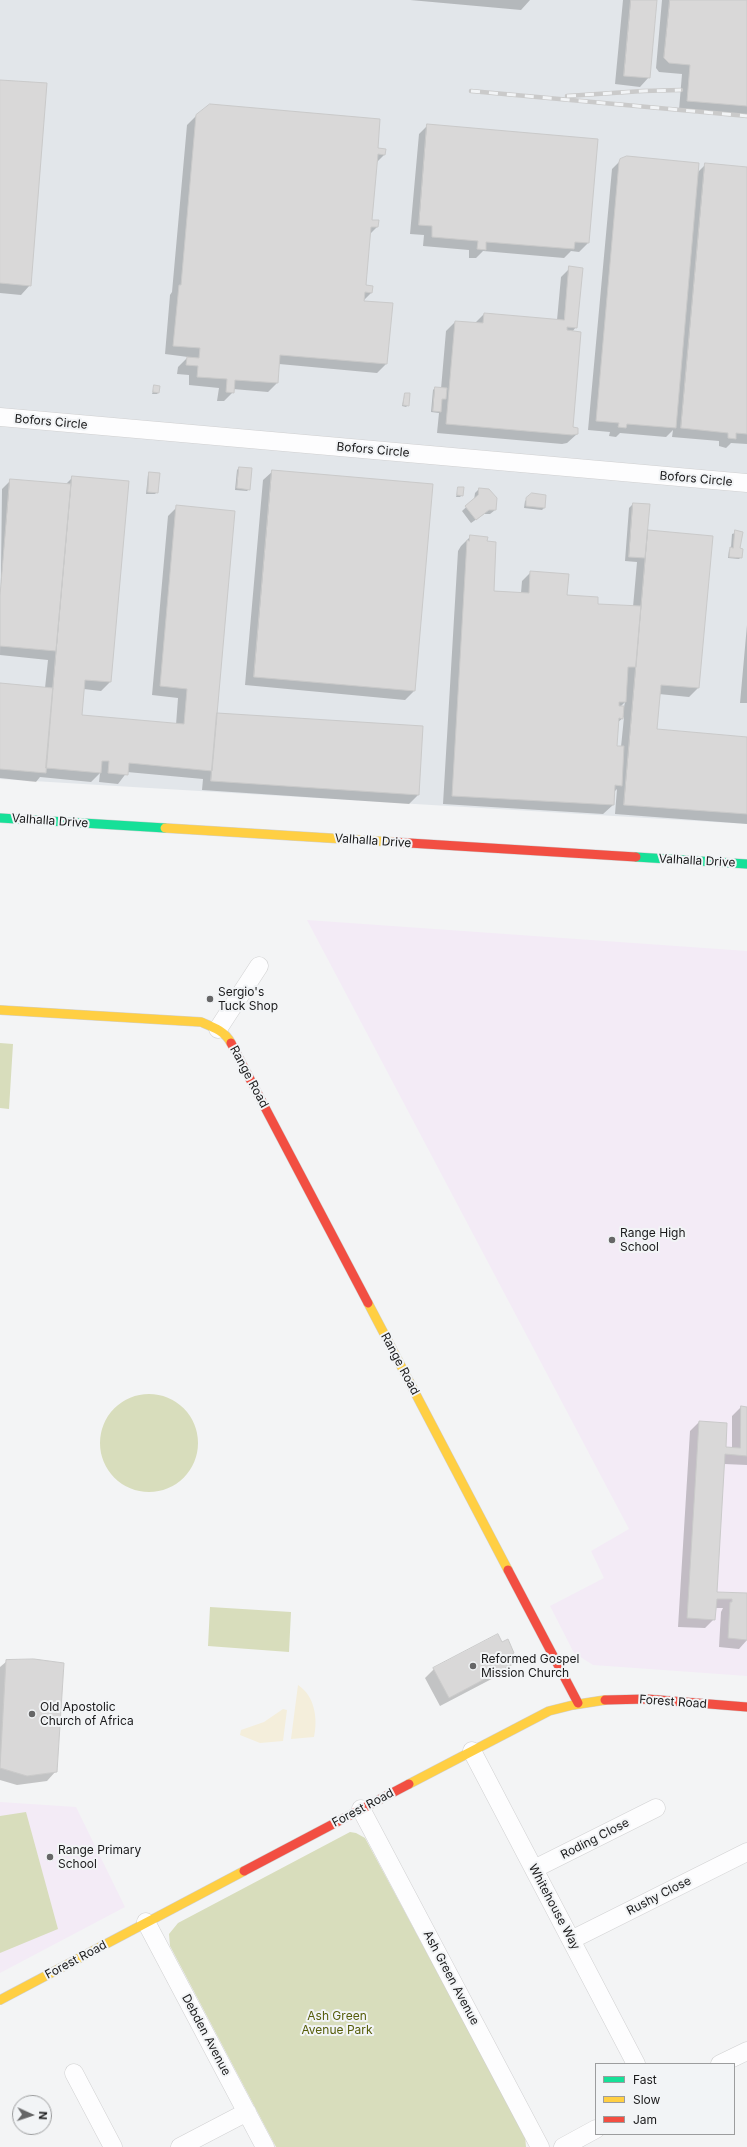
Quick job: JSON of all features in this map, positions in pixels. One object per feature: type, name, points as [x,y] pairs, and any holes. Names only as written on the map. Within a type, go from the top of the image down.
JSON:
[{"type":"street","name":"Bofors Circle","points":[[0,417],[747,483]]},
{"type":"street","name":"Valhalla Drive","points":[[0,818],[747,864]]},
{"type":"street","points":[[0,1010],[201,1022],[218,1028],[258,966]]},
{"type":"street","name":"Range Road","points":[[218,1028],[228,1037],[234,1048],[578,1703]]},
{"type":"street","name":"Forest Road","points":[[0,2000],[549,1711],[578,1703],[600,1700],[643,1699],[747,1707]]},
{"type":"street","name":"Whitehouse Way","points":[[472,1751],[635,2063]]},
{"type":"street","name":"Roding Close","points":[[534,1869],[656,1808]]},
{"type":"street","name":"Ash Green Avenue","points":[[361,1809],[540,2147]]},
{"type":"street","name":"Rushy Close","points":[[571,1940],[747,1852]]},
{"type":"street","name":"Debden Avenue","points":[[146,1922],[265,2147]]},
{"type":"street","points":[[722,2063],[747,2051]]},
{"type":"street","points":[[74,2074],[113,2147]]},
{"type":"street","points":[[180,2147],[246,2112]]},
{"type":"street","points":[[563,2147],[595,2129]]},
{"type":"shaded area","points":[[0,0],[747,0],[747,824],[0,779]]},
{"type":"shaded area","name":"Range High School","points":[[307,920],[747,951],[747,1676],[593,1665],[574,1653],[550,1606],[604,1578],[591,1551],[629,1529]]},
{"type":"shaded area","name":"Range Primary School","points":[[0,1802],[76,1807],[125,1907],[0,1973]]},
{"type":"green space","points":[[0,1043],[13,1044],[9,1109],[0,1108]]},
{"type":"green space","points":[[149,1394],[168,1398],[184,1408],[194,1424],[198,1443],[194,1462],[184,1478],[168,1488],[149,1492],[130,1488],[114,1478],[104,1462],[100,1443],[104,1424],[114,1408],[130,1398]]},
{"type":"green space","points":[[210,1607],[291,1612],[289,1652],[208,1646]]},
{"type":"green space","points":[[26,1812],[58,1929],[0,1953],[0,1816]]},
{"type":"green space","name":"Ash Green Avenue Park","points":[[350,1832],[356,1833],[365,1838],[525,2135],[526,2147],[276,2147],[170,1946],[169,1934],[178,1923]]},
{"type":"sand","points":[[298,1685],[304,1690],[312,1702],[316,1723],[314,1737],[291,1739]]},
{"type":"sand","points":[[283,1709],[287,1710],[283,1741],[260,1743],[240,1735],[241,1730],[264,1722]]},
{"type":"building","points":[[631,0],[657,0],[650,78],[624,76]]},
{"type":"building","points":[[670,0],[747,0],[747,106],[687,101],[690,65],[669,63],[664,58]]},
{"type":"building","points":[[0,80],[47,83],[31,286],[0,283]]},
{"type":"building","points":[[210,104],[380,119],[378,148],[386,149],[385,155],[378,154],[372,220],[379,220],[378,227],[371,227],[366,285],[373,286],[372,293],[365,292],[364,301],[393,303],[387,364],[280,355],[278,383],[235,380],[234,393],[226,392],[227,379],[197,377],[198,366],[186,365],[187,357],[199,358],[200,348],[173,346],[179,285],[181,285],[196,115]]},
{"type":"building","points":[[427,124],[598,139],[589,243],[575,242],[574,249],[486,242],[486,250],[477,249],[478,241],[432,237],[432,226],[419,225]]},
{"type":"building","points":[[627,156],[699,163],[676,428],[627,424],[626,428],[618,427],[619,423],[596,421],[619,162],[620,159]]},
{"type":"building","points":[[705,163],[747,167],[747,434],[736,433],[736,439],[728,438],[728,433],[681,428]]},
{"type":"building","points":[[569,266],[583,268],[577,328],[567,327],[567,330],[581,332],[573,427],[578,428],[578,434],[572,435],[446,424],[455,321],[483,323],[484,313],[564,320]]},
{"type":"building","points":[[154,385],[160,386],[159,393],[153,392]]},
{"type":"building","points":[[435,387],[447,388],[446,399],[442,399],[441,412],[433,411]]},
{"type":"building","points":[[405,393],[410,393],[409,406],[403,405]]},
{"type":"building","points":[[239,467],[252,468],[250,490],[237,488]]},
{"type":"building","points":[[272,470],[433,484],[415,691],[254,677]]},
{"type":"building","points":[[149,472],[160,473],[158,493],[148,492]]},
{"type":"building","points":[[72,476],[129,481],[111,682],[85,680],[82,715],[184,724],[187,689],[160,686],[176,505],[235,511],[212,771],[129,763],[128,775],[108,773],[109,761],[102,761],[101,773],[46,768]]},
{"type":"building","points":[[10,479],[71,484],[56,651],[0,646],[0,596]]},
{"type":"building","points":[[458,487],[464,487],[463,496],[457,495]]},
{"type":"building","points":[[479,488],[489,489],[497,498],[496,510],[489,510],[476,520],[465,506],[478,495]]},
{"type":"building","points":[[532,493],[546,495],[545,508],[526,506],[526,498]]},
{"type":"building","points":[[633,503],[650,504],[645,558],[629,557]]},
{"type":"building","points":[[648,530],[713,536],[699,688],[661,685],[657,729],[747,737],[747,814],[624,805]]},
{"type":"building","points":[[735,530],[743,532],[740,548],[743,549],[742,558],[729,557],[730,547],[733,548]]},
{"type":"building","points":[[470,535],[488,537],[487,541],[496,542],[494,591],[529,593],[530,571],[569,574],[567,595],[598,597],[598,604],[641,606],[636,667],[628,667],[626,702],[619,702],[619,706],[624,706],[623,719],[619,718],[617,746],[624,746],[622,786],[615,785],[614,805],[452,796],[467,540],[469,541]]},
{"type":"building","points":[[0,683],[53,688],[46,773],[0,769]]},
{"type":"building","points":[[217,713],[423,726],[419,795],[211,781]]},
{"type":"building","points":[[741,1406],[747,1407],[747,1456],[725,1454],[717,1592],[747,1593],[747,1640],[728,1638],[730,1602],[732,1602],[732,1599],[717,1599],[715,1620],[687,1618],[699,1421],[727,1423],[726,1447],[740,1448]]},
{"type":"building","name":"Reformed Gospel Mission Church","points":[[498,1634],[502,1642],[508,1639],[514,1653],[509,1656],[513,1664],[449,1698],[433,1668]]},
{"type":"building","name":"Old Apostolic Church of Africa","points":[[34,1659],[64,1663],[57,1772],[27,1776],[0,1768],[6,1660]]},
{"type":"railway","points":[[567,96],[681,90]]},
{"type":"railway","points":[[471,91],[747,116]]},
{"type":"traffic: fast","points":[[0,818],[165,828]]},
{"type":"traffic: fast","points":[[636,857],[747,864]]},
{"type":"traffic: slow","points":[[165,828],[393,842]]},
{"type":"traffic: slow","points":[[0,1010],[201,1022],[222,1032],[231,1043]]},
{"type":"traffic: slow","points":[[368,1303],[508,1570]]},
{"type":"traffic: slow","points":[[409,1784],[549,1711],[573,1705],[605,1700]]},
{"type":"traffic: slow","points":[[0,2000],[244,1871]]},
{"type":"traffic: jam","points":[[393,842],[636,857]]},
{"type":"traffic: jam","points":[[231,1043],[368,1303]]},
{"type":"traffic: jam","points":[[508,1570],[578,1703]]},
{"type":"traffic: jam","points":[[605,1700],[647,1699],[747,1707]]},
{"type":"traffic: jam","points":[[244,1871],[409,1784]]},
{"type":"place","name":"Sergio's Tuck Shop","points":[[210,999]]},
{"type":"place","name":"Range High School","points":[[612,1240]]},
{"type":"place","name":"Reformed Gospel Mission Church","points":[[473,1666]]},
{"type":"place","name":"Old Apostolic Church of Africa","points":[[32,1714]]},
{"type":"place","name":"Range Primary School","points":[[50,1857]]}]
